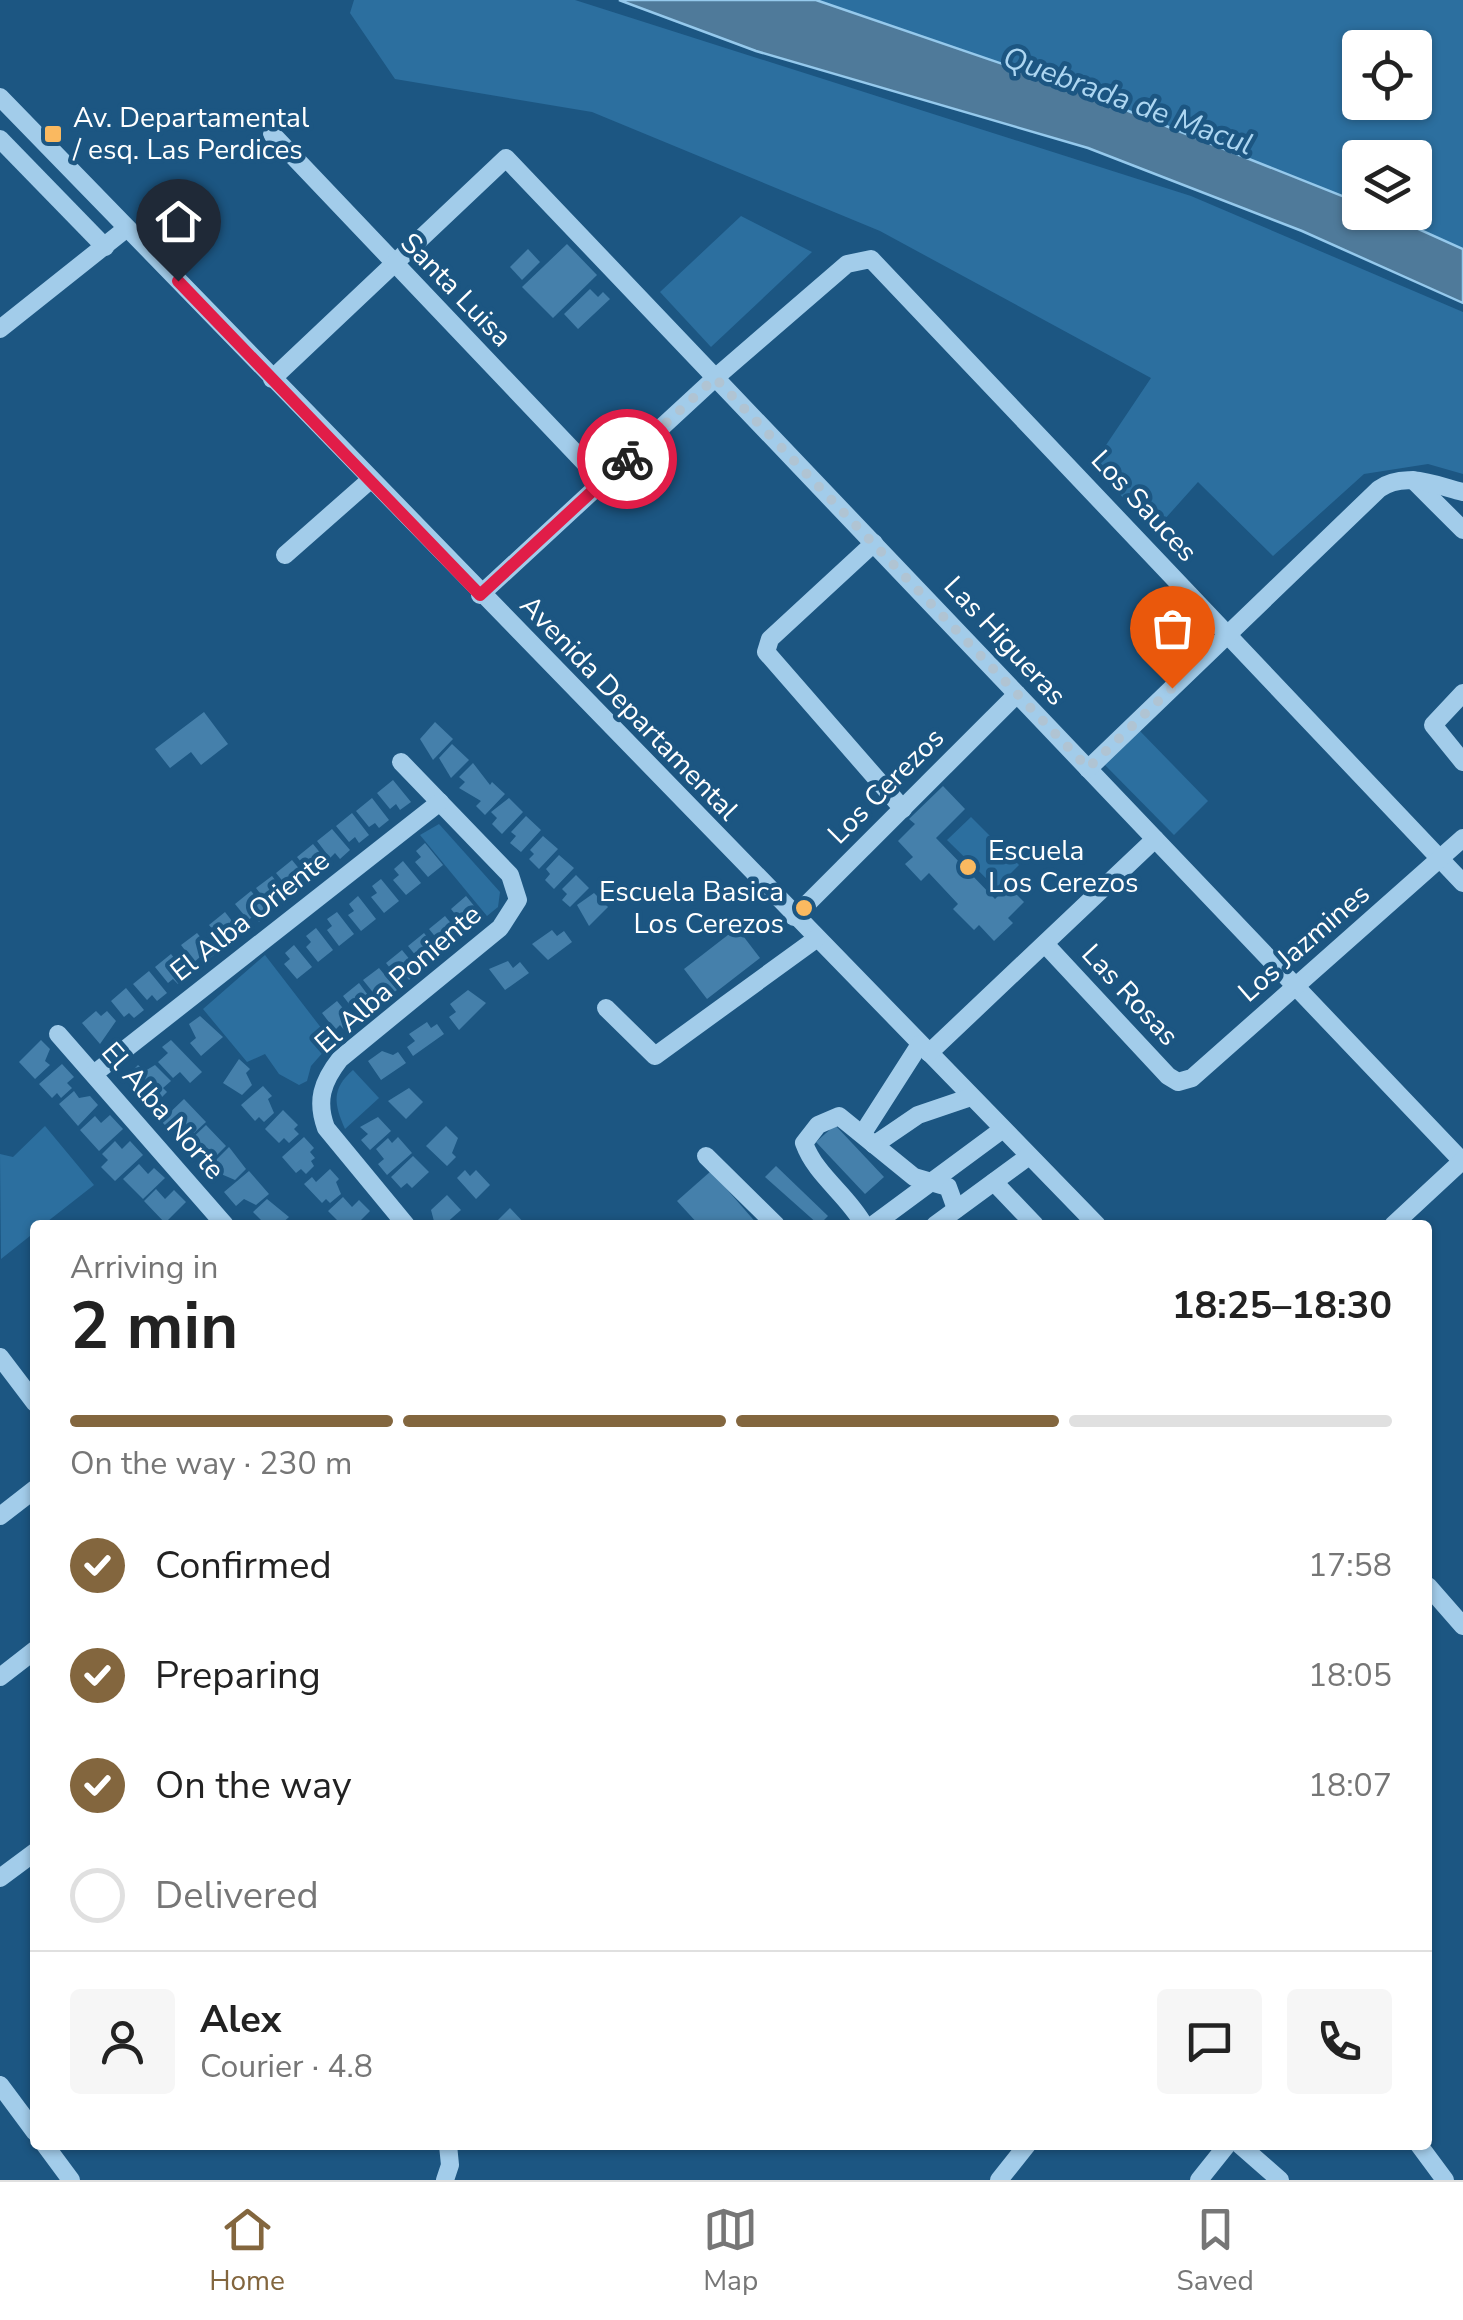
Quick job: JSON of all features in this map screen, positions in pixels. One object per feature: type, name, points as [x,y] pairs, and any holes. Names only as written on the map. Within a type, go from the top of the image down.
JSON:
[{"type":"street","name":"Avenida Departamental","points":[[0,96],[369,481],[1092,1220]]},
{"type":"street","name":"Santa Luisa","points":[[272,134],[392,265],[603,482]]},
{"type":"street","points":[[0,139],[104,246]]},
{"type":"street","name":"Las Higueras","points":[[392,265],[506,158],[1463,1161]]},
{"type":"street","points":[[0,330],[127,228]]},
{"type":"street","name":"Los Sauces","points":[[715,378],[848,264],[864,258],[883,268],[1463,883]]},
{"type":"street","points":[[272,379],[392,265]]},
{"type":"street","points":[[480,595],[715,378]]},
{"type":"street","points":[[1412,480],[1463,530]]},
{"type":"street","points":[[1088,768],[1378,489],[1388,482],[1412,480],[1463,492]]},
{"type":"street","points":[[285,556],[369,481]]},
{"type":"street","points":[[874,543],[766,648],[768,656],[903,808]]},
{"type":"street","points":[[1463,692],[1432,725],[1463,762]]},
{"type":"street","name":"Los Cerezos","points":[[794,917],[1017,694]]},
{"type":"street","points":[[400,762],[440,802]]},
{"type":"street","name":"El Alba Oriente","points":[[95,1074],[440,802]]},
{"type":"street","name":"El Alba Poniente","points":[[402,1220],[336,1146],[320,1110],[327,1076],[340,1059],[500,928],[518,900],[510,875],[440,802]]},
{"type":"street","name":"Los Jazmines","points":[[1178,1082],[1192,1078],[1463,838]]},
{"type":"street","points":[[869,1139],[924,1049],[1044,944],[1155,839]]},
{"type":"street","points":[[606,1008],[655,1056],[816,939]]},
{"type":"street","name":"Las Rosas","points":[[1044,944],[1178,1082]]},
{"type":"street","name":"El Alba Norte","points":[[58,1034],[221,1220]]},
{"type":"street","points":[[869,1139],[918,1115],[971,1097]]},
{"type":"street","points":[[861,1220],[853,1205],[812,1165],[804,1143],[818,1124],[839,1116],[914,1177],[948,1187],[956,1209]]},
{"type":"street","points":[[880,1220],[1003,1130]]},
{"type":"street","points":[[706,1156],[771,1220]]},
{"type":"street","points":[[942,1220],[1029,1156]]},
{"type":"street","points":[[1398,1220],[1463,1161]]},
{"type":"street","points":[[994,1182],[1030,1220]]},
{"type":"street","points":[[0,1356],[30,1396]]},
{"type":"street","points":[[0,1516],[30,1493]]},
{"type":"street","points":[[1432,1591],[1463,1626]]},
{"type":"street","points":[[0,1677],[30,1654]]},
{"type":"street","points":[[0,1878],[30,1856]]},
{"type":"street","points":[[0,2085],[30,2125]]},
{"type":"street","points":[[49,2150],[71,2180]]},
{"type":"street","points":[[1000,2180],[1018,2150]]},
{"type":"street","points":[[1199,2180],[1222,2150]]},
{"type":"street","points":[[1246,2150],[1280,2180]]},
{"type":"street","points":[[1422,2150],[1444,2180]]},
{"type":"street","points":[[448,2173],[466,2180]]},
{"type":"shaded area","points":[[354,0],[575,0],[1191,196],[1463,312],[1463,474],[1428,464],[1364,474],[1273,556],[1198,482],[1155,530],[1092,466],[1151,378],[880,231],[592,112],[395,79],[350,13]]},
{"type":"shaded area","points":[[619,0],[816,0],[1058,83],[1342,196],[1342,230],[1421,230],[1463,249],[1463,303],[1302,231],[1088,148],[756,51]]},
{"type":"shaded area","points":[[816,0],[1463,0],[1463,249],[1421,230],[1432,230],[1432,140],[1342,140],[1342,196],[1058,83]]},
{"type":"shaded area","points":[[741,216],[812,252],[711,347],[660,292]]},
{"type":"shaded area","points":[[1137,728],[1208,801],[1174,835],[1102,762]]},
{"type":"shaded area","points":[[971,817],[1019,865],[996,888],[947,840]]},
{"type":"shaded area","points":[[439,824],[500,892],[498,907],[487,916],[420,835]]},
{"type":"shaded area","points":[[265,955],[332,1042],[311,1066],[307,1081],[299,1085],[279,1074],[265,1054],[247,1062],[203,1009]]},
{"type":"shaded area","points":[[353,1070],[379,1098],[345,1129],[337,1097],[341,1084]]},
{"type":"shaded area","points":[[45,1126],[94,1185],[49,1220],[30,1220],[30,1236],[1,1259],[0,1154],[13,1157]]},
{"type":"building","points":[[567,244],[597,275],[553,318],[522,287]]},
{"type":"building","points":[[528,249],[540,262],[522,280],[510,267]]},
{"type":"building","points":[[590,289],[598,297],[603,292],[610,299],[578,329],[564,314]]},
{"type":"building","points":[[204,712],[228,744],[201,765],[191,752],[170,768],[155,749]]},
{"type":"building","points":[[435,722],[453,739],[433,760],[420,739]]},
{"type":"building","points":[[452,744],[469,760],[451,778],[439,758]]},
{"type":"building","points":[[473,763],[490,785],[492,782],[505,794],[485,815],[476,806],[481,801],[459,788],[465,782],[459,777]]},
{"type":"building","points":[[393,780],[411,802],[400,810],[396,804],[390,809],[377,793]]},
{"type":"building","points":[[943,786],[965,809],[936,838],[995,899],[1008,886],[1024,902],[1008,918],[1013,923],[994,941],[979,925],[974,930],[953,909],[958,904],[929,873],[921,881],[905,864],[913,857],[898,841],[915,824],[909,819]]},
{"type":"building","points":[[372,798],[389,820],[379,828],[375,823],[369,827],[356,811]]},
{"type":"building","points":[[509,798],[523,812],[502,834],[492,824],[497,818],[491,812]]},
{"type":"building","points":[[352,813],[369,835],[359,843],[355,837],[349,842],[336,826]]},
{"type":"building","points":[[526,816],[541,830],[521,852],[510,843],[516,836],[511,832]]},
{"type":"building","points":[[332,829],[350,850],[340,859],[335,853],[330,858],[317,841]]},
{"type":"building","points":[[543,836],[558,849],[539,869],[529,859],[534,854],[530,850]]},
{"type":"building","points":[[425,843],[443,865],[428,877],[415,862],[421,857],[416,851]]},
{"type":"building","points":[[313,844],[331,866],[320,874],[316,869],[310,873],[297,857]]},
{"type":"building","points":[[559,855],[574,868],[554,889],[545,880],[550,874],[546,869]]},
{"type":"building","points":[[292,860],[310,882],[299,890],[295,884],[289,889],[276,873]]},
{"type":"building","points":[[403,861],[421,883],[406,895],[393,880],[399,875],[394,869]]},
{"type":"building","points":[[576,875],[589,888],[570,907],[562,900],[567,894],[562,889]]},
{"type":"building","points":[[272,876],[289,898],[279,906],[274,900],[269,905],[256,888]]},
{"type":"building","points":[[381,879],[399,901],[384,913],[371,897],[377,893],[372,886]]},
{"type":"building","points":[[251,891],[269,913],[259,922],[254,916],[248,920],[235,904]]},
{"type":"building","points":[[594,893],[608,907],[589,926],[577,905]]},
{"type":"building","points":[[358,896],[376,919],[361,931],[348,915],[354,911],[349,904]]},
{"type":"building","points":[[466,896],[484,918],[474,926],[469,921],[464,925],[451,909]]},
{"type":"building","points":[[225,912],[242,934],[232,942],[228,937],[222,941],[209,925]]},
{"type":"building","points":[[337,912],[354,934],[339,946],[327,930],[332,926],[327,919]]},
{"type":"building","points":[[445,916],[463,938],[452,946],[448,940],[442,945],[429,929]]},
{"type":"building","points":[[316,928],[333,950],[318,962],[306,947],[311,942],[306,936]]},
{"type":"building","points":[[737,928],[760,958],[707,999],[684,969]]},
{"type":"building","points":[[552,930],[557,936],[564,931],[572,942],[548,960],[532,944]]},
{"type":"building","points":[[197,933],[215,954],[204,963],[200,957],[194,962],[181,945]]},
{"type":"building","points":[[424,933],[441,955],[431,963],[426,957],[421,962],[408,946]]},
{"type":"building","points":[[294,945],[312,967],[297,979],[284,964],[290,959],[285,953]]},
{"type":"building","points":[[402,950],[420,972],[409,980],[405,975],[399,979],[386,963]]},
{"type":"building","points":[[171,954],[188,976],[178,984],[173,979],[168,983],[155,967]]},
{"type":"building","points":[[508,961],[513,968],[520,962],[529,973],[505,990],[489,969]]},
{"type":"building","points":[[379,968],[397,990],[386,998],[382,992],[376,996],[363,980]]},
{"type":"building","points":[[149,971],[167,993],[157,1001],[152,995],[147,1000],[133,984]]},
{"type":"building","points":[[359,983],[376,1006],[366,1014],[362,1008],[356,1013],[343,996]]},
{"type":"building","points":[[126,988],[144,1010],[134,1018],[129,1013],[124,1017],[111,1001]]},
{"type":"building","points":[[468,990],[486,1003],[459,1030],[449,1017],[456,1012],[450,1004]]},
{"type":"building","points":[[337,1001],[355,1023],[345,1031],[340,1025],[335,1030],[322,1013]]},
{"type":"building","points":[[96,1011],[101,1016],[107,1011],[116,1021],[100,1044],[82,1023]]},
{"type":"building","points":[[200,1016],[223,1037],[201,1056],[190,1043],[196,1038],[189,1024]]},
{"type":"building","points":[[427,1022],[431,1028],[437,1024],[444,1034],[413,1056],[407,1047],[415,1041],[409,1034]]},
{"type":"building","points":[[41,1040],[50,1049],[45,1061],[50,1065],[35,1079],[19,1062]]},
{"type":"building","points":[[171,1040],[202,1072],[190,1083],[180,1072],[173,1078],[158,1062],[168,1053],[162,1047]]},
{"type":"building","points":[[382,1051],[393,1055],[398,1052],[406,1063],[381,1080],[368,1061]]},
{"type":"building","points":[[239,1059],[250,1069],[246,1073],[252,1085],[242,1095],[223,1083]]},
{"type":"building","points":[[62,1064],[74,1077],[67,1083],[72,1088],[61,1098],[57,1093],[52,1098],[39,1084]]},
{"type":"building","points":[[138,1065],[145,1071],[155,1065],[171,1081],[163,1088],[167,1092],[154,1105],[126,1077]]},
{"type":"building","points":[[263,1086],[272,1096],[268,1099],[274,1113],[264,1122],[259,1117],[255,1121],[241,1105]]},
{"type":"building","points":[[409,1088],[423,1102],[406,1119],[388,1101]]},
{"type":"building","points":[[74,1091],[79,1098],[90,1096],[98,1105],[78,1126],[59,1104]]},
{"type":"building","points":[[184,1099],[206,1122],[194,1133],[179,1124],[171,1131],[161,1121]]},
{"type":"building","points":[[283,1110],[298,1125],[294,1129],[299,1134],[289,1143],[284,1138],[279,1143],[265,1129]]},
{"type":"building","points":[[110,1115],[123,1129],[99,1151],[80,1130],[95,1116],[101,1123]]},
{"type":"building","points":[[378,1117],[391,1131],[370,1150],[361,1140],[368,1134],[360,1127]]},
{"type":"building","points":[[206,1125],[226,1146],[215,1157],[200,1149],[193,1155],[184,1146]]},
{"type":"building","points":[[835,1125],[884,1177],[865,1194],[816,1142]]},
{"type":"building","points":[[446,1126],[458,1138],[452,1153],[456,1157],[447,1166],[426,1146]]},
{"type":"building","points":[[304,1137],[314,1148],[310,1152],[315,1158],[311,1161],[314,1166],[306,1174],[301,1169],[296,1173],[282,1157]]},
{"type":"building","points":[[398,1137],[412,1153],[387,1175],[378,1164],[384,1159],[376,1149],[388,1138],[392,1143]]},
{"type":"building","points":[[115,1141],[122,1149],[130,1141],[143,1155],[115,1181],[101,1167],[108,1160],[102,1154]]},
{"type":"building","points":[[229,1147],[246,1169],[235,1180],[221,1174],[215,1180],[206,1170]]},
{"type":"building","points":[[413,1156],[429,1172],[412,1188],[407,1183],[401,1188],[391,1177]]},
{"type":"building","points":[[139,1164],[148,1174],[154,1168],[165,1178],[143,1199],[123,1179]]},
{"type":"building","points":[[776,1166],[828,1216],[813,1220],[765,1177]]},
{"type":"building","points":[[330,1169],[339,1179],[336,1182],[341,1194],[330,1203],[326,1199],[322,1203],[304,1184],[312,1177],[316,1182]]},
{"type":"building","points":[[465,1170],[470,1176],[476,1170],[490,1185],[476,1199],[457,1178]]},
{"type":"building","points":[[249,1171],[269,1194],[256,1205],[244,1199],[236,1206],[224,1192]]},
{"type":"building","points":[[711,1171],[754,1220],[694,1220],[677,1201]]},
{"type":"building","points":[[156,1189],[165,1199],[174,1190],[186,1202],[168,1220],[162,1220],[144,1201]]},
{"type":"building","points":[[447,1195],[461,1210],[450,1220],[434,1220],[431,1210]]},
{"type":"building","points":[[343,1197],[352,1207],[359,1200],[370,1211],[361,1220],[337,1220],[328,1211]]},
{"type":"building","points":[[267,1199],[289,1217],[261,1220],[253,1212]]},
{"type":"building","points":[[510,1208],[521,1220],[498,1220]]},
{"type":"way so far","points":[[627,459],[715,378],[1088,768],[1172,688]]},
{"type":"place","name":"Av. Departamental / esq. Las Perdices","points":[[53,134]]},
{"type":"place","name":"Escuela Los Cerezos","points":[[968,867]]},
{"type":"place","name":"Escuela Basica Los Cerezos","points":[[804,908]]},
{"type":"route","points":[[178,281],[480,595],[627,459]]},
{"type":"water label","name":"Quebrada de Macul","points":[[1128,101]]}]
